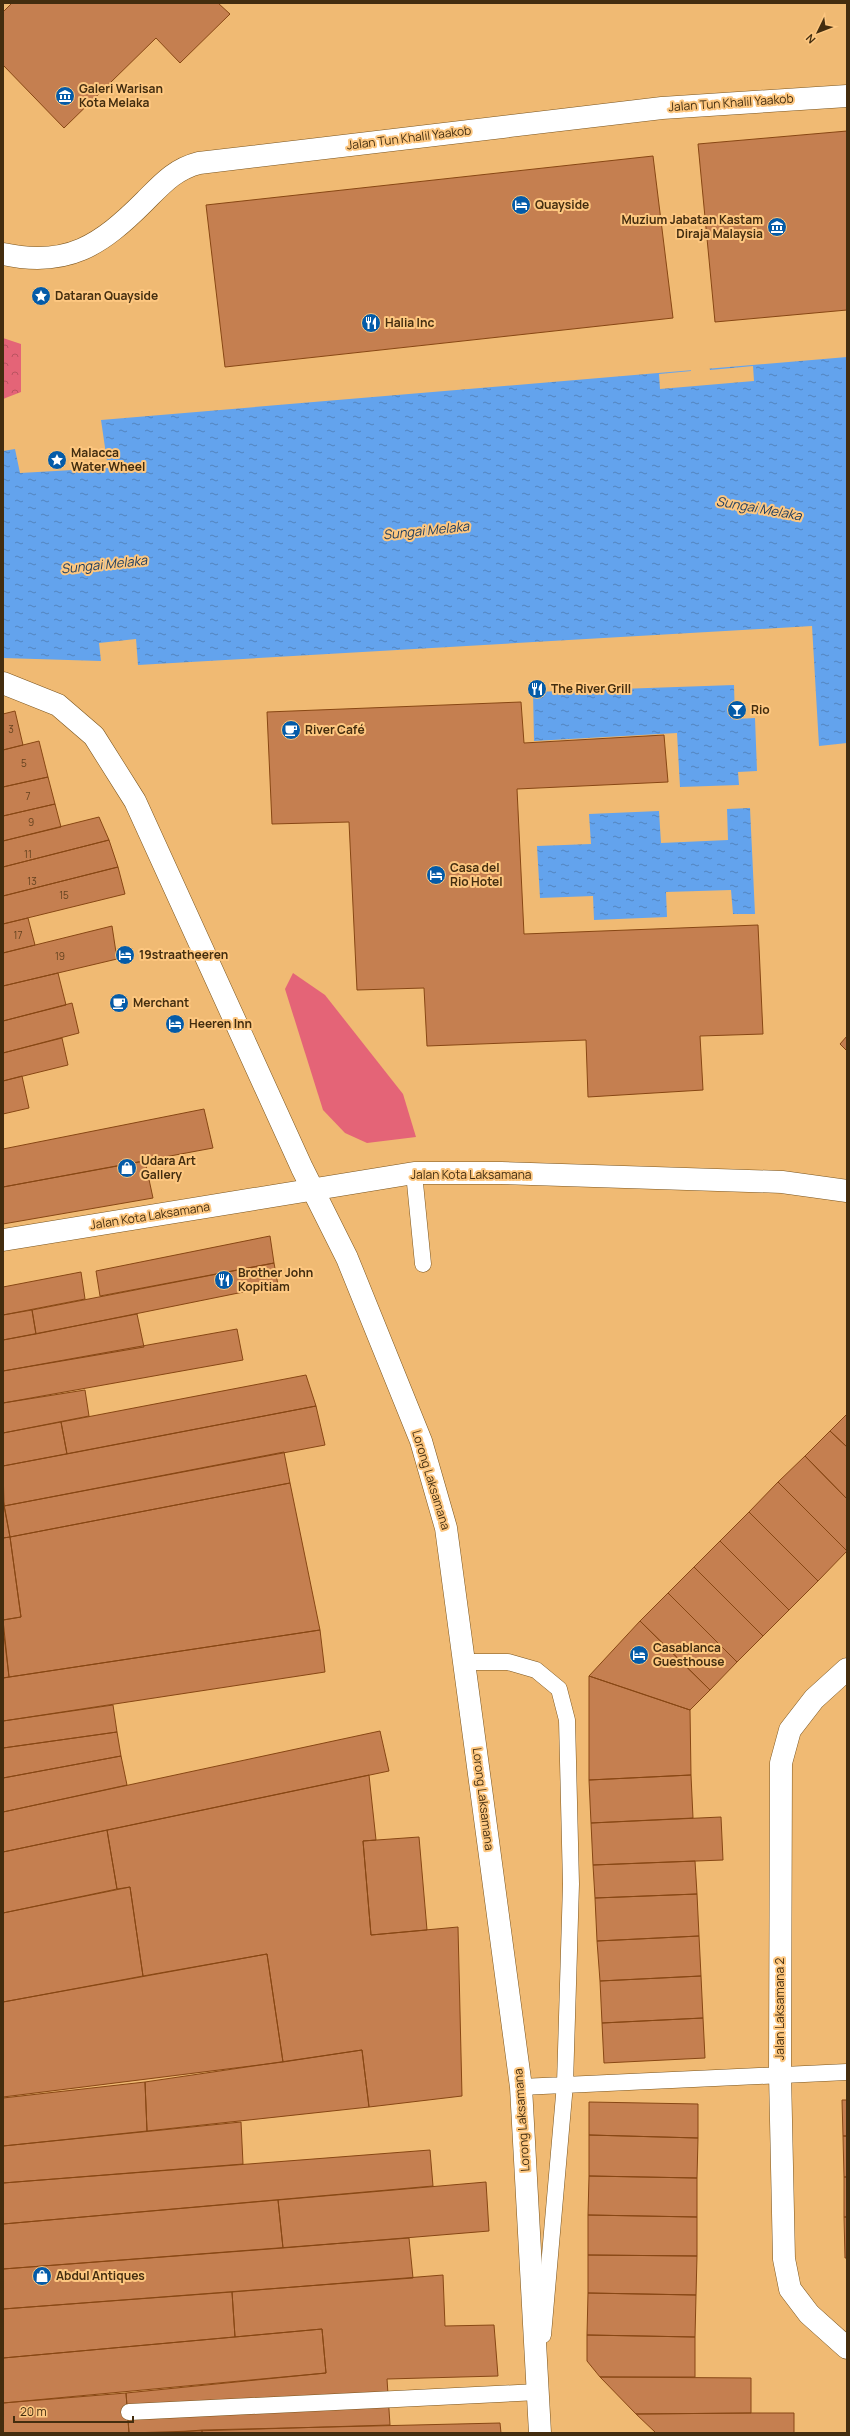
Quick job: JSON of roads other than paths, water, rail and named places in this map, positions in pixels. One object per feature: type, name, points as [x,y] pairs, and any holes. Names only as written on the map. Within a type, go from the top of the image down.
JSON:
[{"type":"street","name":"Jalan Tun Khalil Yaakob","points":[[3,254],[23,258],[48,258],[77,253],[100,241],[124,222],[169,176],[183,167],[199,163],[662,108],[847,96]]},
{"type":"street","name":"Lorong Laksamana","points":[[3,683],[58,704],[94,736],[135,800],[302,1168],[314,1189],[347,1258],[421,1441],[446,1528],[466,1662],[521,2086],[540,2433]]},
{"type":"street","name":"Jalan Kota Laksamana","points":[[3,1240],[414,1174],[501,1173],[782,1182],[847,1191]]},
{"type":"street","name":"Jalan Laksamana 2","points":[[847,1669],[814,1699],[790,1730],[781,1763],[780,2074],[784,2259],[790,2289],[809,2314],[847,2348]]},
{"type":"lane","points":[[414,1174],[423,1264]]},
{"type":"lane","points":[[129,2412],[538,2392],[565,2084],[571,1884],[566,1720],[559,1689],[536,1670],[508,1662],[466,1662]]},
{"type":"lane","points":[[521,2086],[847,2072]]},
{"type":"water","name":"Sungai Melaka","points":[[847,357],[847,743],[819,746],[812,626],[138,665],[136,639],[99,643],[101,661],[3,658],[3,451],[15,449],[20,473],[108,468],[101,420]]},
{"type":"water","points":[[734,685],[735,719],[755,718],[757,771],[738,772],[739,785],[680,787],[677,733],[534,741],[533,692]]},
{"type":"water","points":[[750,808],[755,914],[733,914],[731,890],[666,892],[667,917],[594,920],[593,896],[540,898],[537,846],[591,844],[589,814],[659,811],[661,843],[728,840],[727,809]]},
{"type":"place","name":"Galeri Warisan Kota Melaka","points":[[65,96]]},
{"type":"place","name":"Quayside","points":[[521,205]]},
{"type":"place","name":"Muzium Jabatan Kastam Diraja Malaysia","points":[[777,227]]},
{"type":"place","name":"Dataran Quayside","points":[[41,296]]},
{"type":"place","name":"Halia Inc","points":[[371,323]]},
{"type":"place","name":"Malacca Water Wheel","points":[[57,460]]},
{"type":"place","name":"The River Grill","points":[[537,689]]},
{"type":"place","name":"Rio","points":[[737,710]]},
{"type":"place","name":"River Café","points":[[291,730]]},
{"type":"place","name":"Casa del Rio Hotel","points":[[436,875]]},
{"type":"place","name":"19straatheeren","points":[[125,955]]},
{"type":"place","name":"Merchant","points":[[119,1003]]},
{"type":"place","name":"Heeren Inn","points":[[175,1024]]},
{"type":"place","name":"Udara Art Gallery","points":[[127,1168]]},
{"type":"place","name":"Brother John Kopitiam","points":[[224,1280]]},
{"type":"place","name":"Casablanca Guesthouse","points":[[639,1655]]},
{"type":"place","name":"Abdul Antiques","points":[[42,2276]]}]
